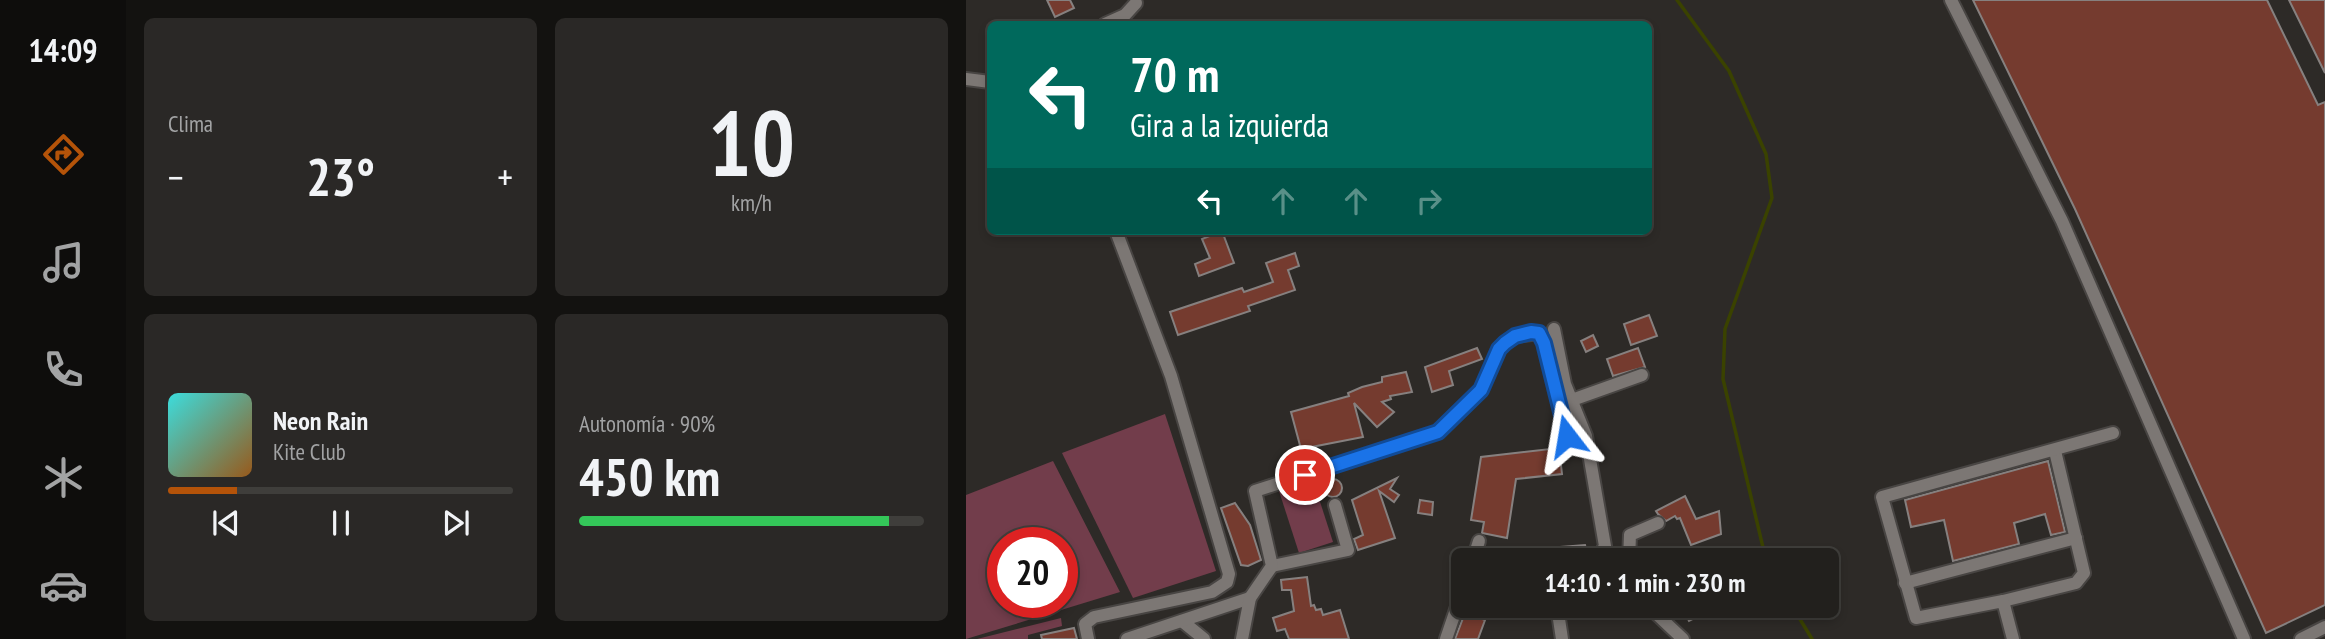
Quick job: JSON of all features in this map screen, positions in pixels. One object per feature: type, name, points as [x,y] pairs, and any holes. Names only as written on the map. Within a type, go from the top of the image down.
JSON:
[{"type":"street","points":[[1951,0],[2062,221],[2244,639]]},
{"type":"street","points":[[1112,21],[1125,15],[1136,3]]},
{"type":"street","points":[[966,79],[987,82]]},
{"type":"street","points":[[1088,639],[1085,624],[1094,617],[1212,592],[1227,582],[1229,574],[1171,376],[1118,235]]},
{"type":"street","points":[[1554,328],[1572,400],[1586,436],[1604,548]]},
{"type":"street","points":[[1272,566],[1255,491],[1438,432],[1481,390],[1499,349],[1515,336],[1531,332],[1542,337],[1567,436]]},
{"type":"street","points":[[1572,400],[1642,375]]},
{"type":"street","points":[[2055,451],[2084,573],[2081,580],[1919,620],[1882,497],[2113,433]]},
{"type":"street","points":[[1242,639],[1250,597],[1272,566],[1348,550],[1335,505]]},
{"type":"street","points":[[1629,548],[1630,535],[1658,523]]},
{"type":"street","points":[[1906,583],[2076,538]]},
{"type":"street","points":[[1477,548],[1479,541]]},
{"type":"street","points":[[1127,639],[1250,597]]},
{"type":"street","points":[[2003,601],[2013,639]]},
{"type":"street","points":[[1446,639],[1453,618]]},
{"type":"street","points":[[1559,618],[1562,639]]},
{"type":"street","points":[[1661,618],[1683,639]]},
{"type":"street","points":[[1182,621],[1204,639]]},
{"type":"street","points":[[2301,639],[2325,627]]},
{"type":"shaded area","points":[[1165,414],[1216,571],[1133,598],[1062,453]]},
{"type":"shaded area","points":[[1053,461],[1120,592],[1078,605],[1078,527],[987,527],[987,618],[1035,618],[966,639],[966,495]]},
{"type":"shaded area","points":[[1313,480],[1333,542],[1299,553],[1279,491]]},
{"type":"shaded area","points":[[1061,618],[1062,626],[1028,635],[1028,639],[977,639]]},
{"type":"building","points":[[1047,0],[1070,0],[1074,8],[1055,17]]},
{"type":"building","points":[[1973,0],[2267,0],[2318,105],[2325,102],[2325,605],[2266,633],[2075,209]]},
{"type":"building","points":[[2289,0],[2325,0],[2325,73]]},
{"type":"building","points":[[1212,235],[1224,235],[1234,263],[1199,276],[1195,264],[1210,258],[1202,239]]},
{"type":"building","points":[[1295,253],[1299,266],[1288,270],[1295,290],[1248,306],[1250,311],[1178,335],[1170,312],[1242,288],[1244,292],[1273,282],[1266,263]]},
{"type":"building","points":[[1649,315],[1657,336],[1631,345],[1624,324]]},
{"type":"building","points":[[1593,335],[1598,346],[1586,352],[1581,341]]},
{"type":"building","points":[[1477,348],[1482,359],[1449,371],[1453,385],[1432,392],[1425,367]]},
{"type":"building","points":[[1638,348],[1645,367],[1613,376],[1607,359]]},
{"type":"building","points":[[1406,372],[1412,392],[1390,396],[1391,399],[1382,402],[1394,412],[1377,427],[1354,403],[1363,437],[1301,449],[1291,412],[1349,396],[1348,393],[1362,387],[1382,382],[1382,377]]},
{"type":"building","points":[[1559,448],[1562,474],[1516,479],[1507,538],[1482,533],[1484,522],[1471,520],[1481,457]]},
{"type":"building","points":[[2048,461],[2065,532],[2051,535],[2045,514],[2014,523],[2019,544],[1953,561],[1944,520],[1911,527],[1905,500]]},
{"type":"building","points":[[1397,478],[1390,489],[1399,495],[1394,502],[1379,491],[1395,538],[1358,550],[1354,539],[1363,535],[1352,500]]},
{"type":"building","points":[[1333,479],[1339,482],[1342,488],[1339,494],[1333,497],[1327,494],[1324,488],[1327,482]]},
{"type":"building","points":[[1685,496],[1696,519],[1719,511],[1721,534],[1691,545],[1680,518],[1675,516],[1666,521],[1656,511]]},
{"type":"building","points":[[1420,500],[1433,502],[1432,515],[1418,513]]},
{"type":"building","points":[[1235,503],[1250,525],[1261,560],[1248,566],[1241,565],[1221,508]]},
{"type":"building","points":[[1585,545],[1586,548],[1548,548]]},
{"type":"building","points":[[1307,577],[1311,606],[1314,605],[1316,610],[1321,609],[1323,615],[1340,610],[1349,639],[1289,639],[1285,629],[1277,631],[1273,618],[1294,611],[1291,590],[1282,590],[1281,580]]},
{"type":"building","points":[[1463,618],[1485,620],[1478,639],[1455,639]]},
{"type":"building","points":[[1074,628],[1077,639],[1042,639],[1041,635]]},
{"type":"waterway","points":[[1677,0],[1729,71],[1766,154],[1772,198],[1725,329],[1723,379],[1763,548]]},
{"type":"waterway","points":[[1799,618],[1812,639]]},
{"type":"route","points":[[1305,475],[1405,442],[1426,439],[1438,432],[1450,424],[1481,390],[1499,349],[1515,336],[1531,332],[1539,333],[1542,337],[1567,436]]}]
